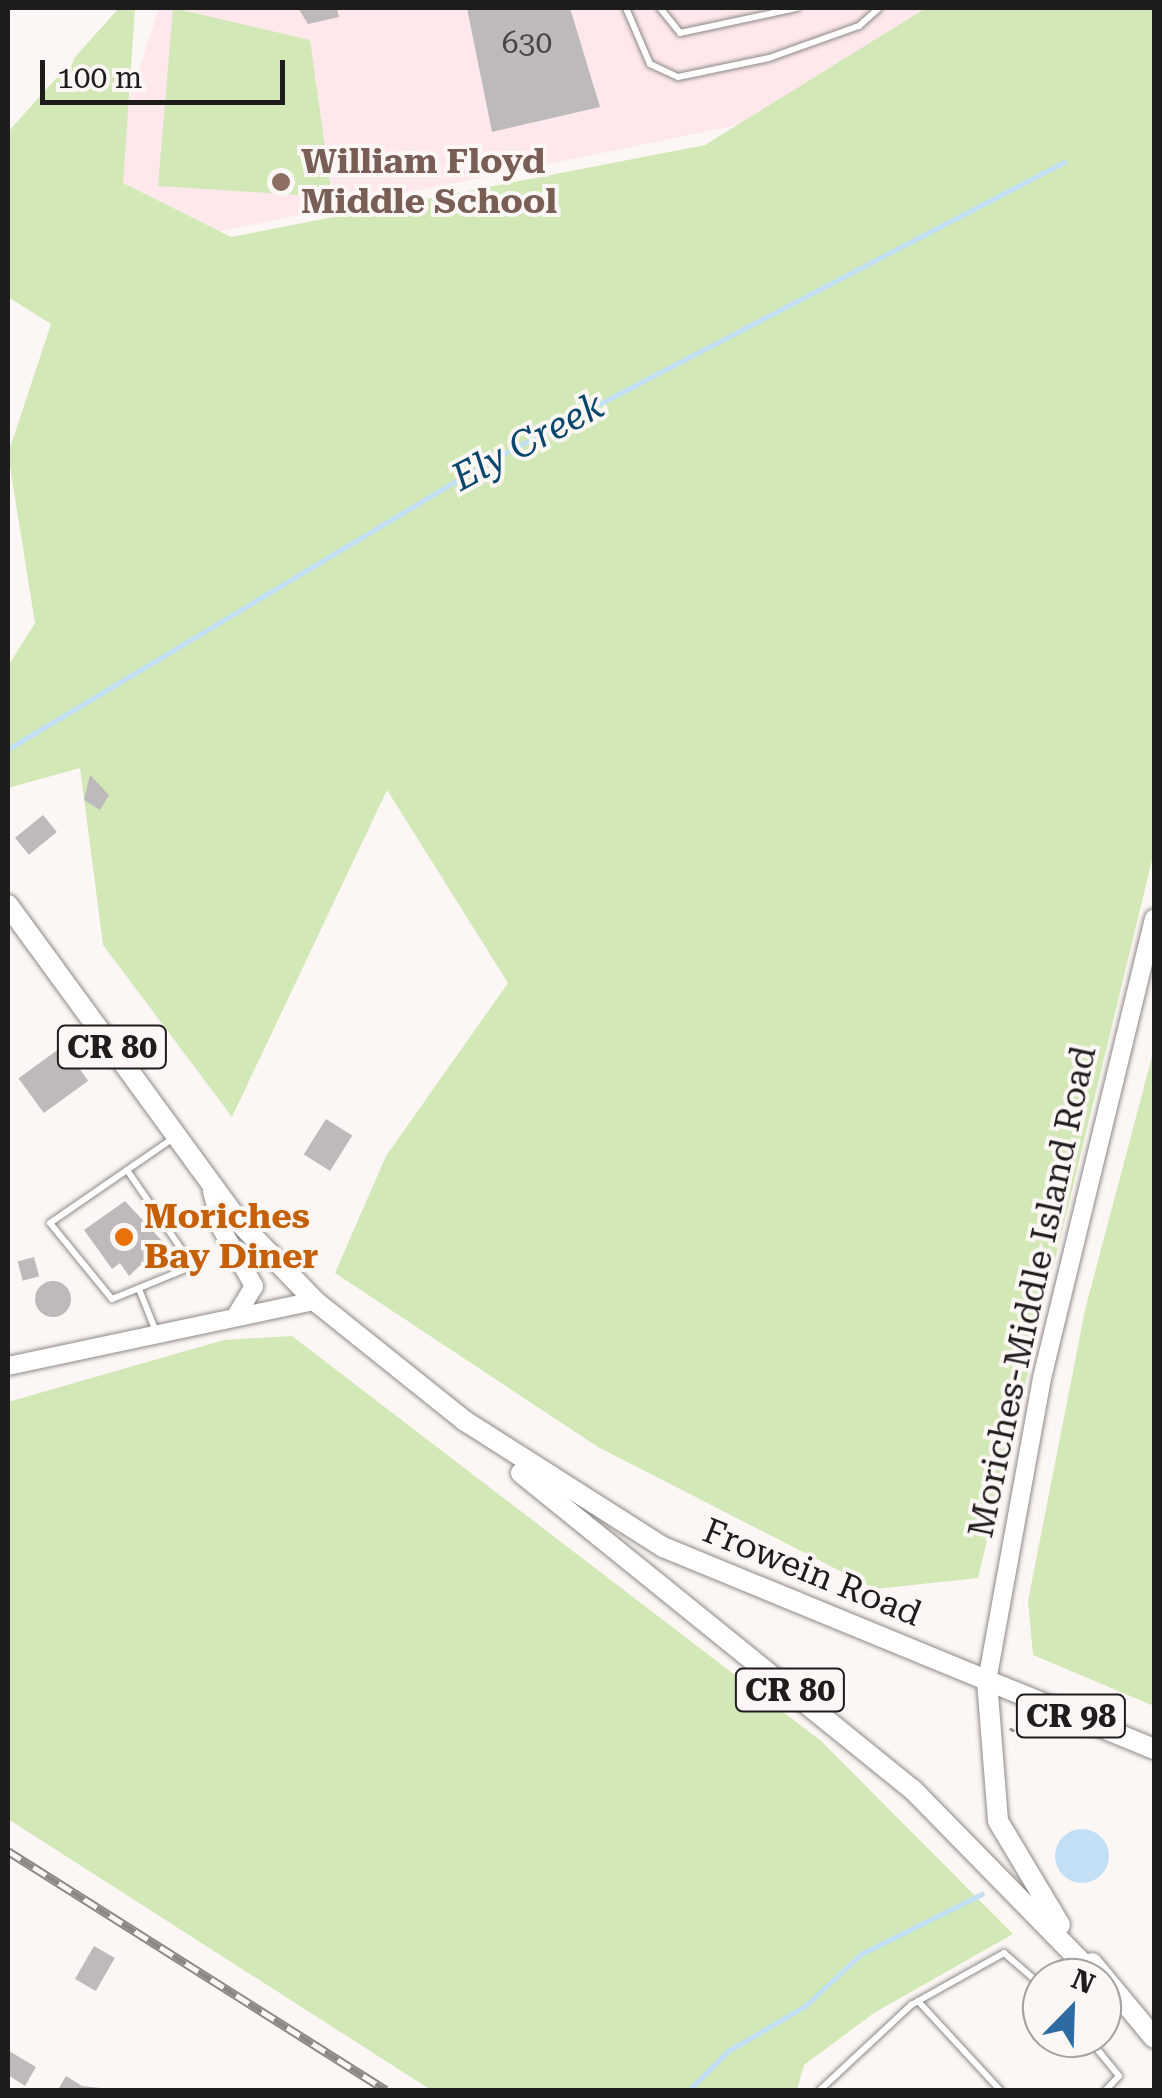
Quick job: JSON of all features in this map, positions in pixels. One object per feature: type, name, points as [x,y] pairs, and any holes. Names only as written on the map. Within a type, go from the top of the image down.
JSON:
[{"type":"main road","name":"CR 80","points":[[8,905],[212,1191],[316,1301],[914,1790],[1078,1958]]},
{"type":"main road","name":"Moriches-Middle Island Road","points":[[987,1682],[1048,1350],[1154,918]]},
{"type":"main road","points":[[212,1191],[254,1286],[236,1316]]},
{"type":"main road","points":[[8,1366],[316,1301]]},
{"type":"main road","name":"Frowein Road","points":[[465,1421],[663,1547],[1154,1749]]},
{"type":"main road","name":"CR 80","points":[[987,1682],[987,1764],[1006,1844],[1154,2038]]},
{"type":"lane","points":[[626,8],[650,64],[678,77],[769,58],[859,26],[879,8]]},
{"type":"lane","points":[[660,8],[680,33],[797,8]]},
{"type":"lane","points":[[127,1170],[193,1266],[139,1290],[102,1295],[50,1222],[174,1138]]},
{"type":"lane","points":[[139,1290],[158,1335]]},
{"type":"lane","points":[[820,2090],[918,2000],[1004,1953],[1022,1969]]},
{"type":"lane","points":[[918,2000],[1000,2090]]},
{"type":"lane","points":[[1104,2058],[1119,2076],[1106,2090]]},
{"type":"path","points":[[1009,1727],[1025,1738],[1022,1719]]},
{"type":"shaded area","name":"William Floyd Middle School","points":[[159,8],[1065,8],[844,103],[76,261]]},
{"type":"green space","points":[[119,8],[135,8],[123,183],[231,237],[705,145],[926,8],[1154,8],[1154,852],[978,1578],[875,1589],[598,1447],[335,1273],[386,1156],[508,983],[387,790],[232,1117],[103,945],[80,768],[8,788],[8,666],[35,623],[8,454],[51,324],[8,297],[8,132]]},
{"type":"green space","points":[[173,8],[310,40],[332,197],[158,186]]},
{"type":"green space","points":[[1154,1049],[1154,1706],[1033,1655],[1028,1601],[1085,1310]]},
{"type":"green space","points":[[292,1336],[821,1741],[1013,1934],[874,2013],[804,2065],[797,2090],[431,2090],[8,1819],[8,1402],[224,1340]]},
{"type":"water","points":[[1082,1829],[1101,1837],[1109,1856],[1101,1875],[1082,1883],[1063,1875],[1055,1856],[1063,1837]]},
{"type":"building","points":[[298,8],[337,8],[339,17],[308,24]]},
{"type":"building","points":[[467,8],[570,8],[600,107],[492,132]]},
{"type":"building","points":[[90,775],[109,795],[100,810],[84,800]]},
{"type":"building","points":[[43,815],[57,832],[29,855],[15,838]]},
{"type":"building","points":[[63,1046],[88,1081],[44,1113],[19,1078]]},
{"type":"building","points":[[326,1119],[352,1135],[330,1171],[304,1155]]},
{"type":"building","name":"Moriches Bay Diner","points":[[125,1201],[164,1243],[129,1276],[120,1263],[112,1269],[84,1230]]},
{"type":"building","points":[[34,1257],[39,1276],[23,1281],[18,1261]]},
{"type":"building","points":[[53,1281],[66,1286],[71,1299],[66,1312],[53,1317],[40,1312],[35,1299],[40,1286]]},
{"type":"building","points":[[94,1946],[115,1958],[96,1991],[75,1979]]},
{"type":"building","points":[[9,2051],[36,2067],[25,2086],[8,2075]]},
{"type":"building","points":[[66,2076],[82,2086],[100,2088],[58,2090]]},
{"type":"waterway","name":"Ely Creek","points":[[8,749],[484,464],[1064,162]]},
{"type":"waterway","points":[[689,2090],[728,2051],[805,2006],[861,1954],[982,1894]]},
{"type":"railway","points":[[8,1851],[386,2090]]},
{"type":"place","name":"William Floyd Middle School","points":[[281,182]]},
{"type":"place","name":"Moriches Bay Diner","points":[[124,1237]]}]
